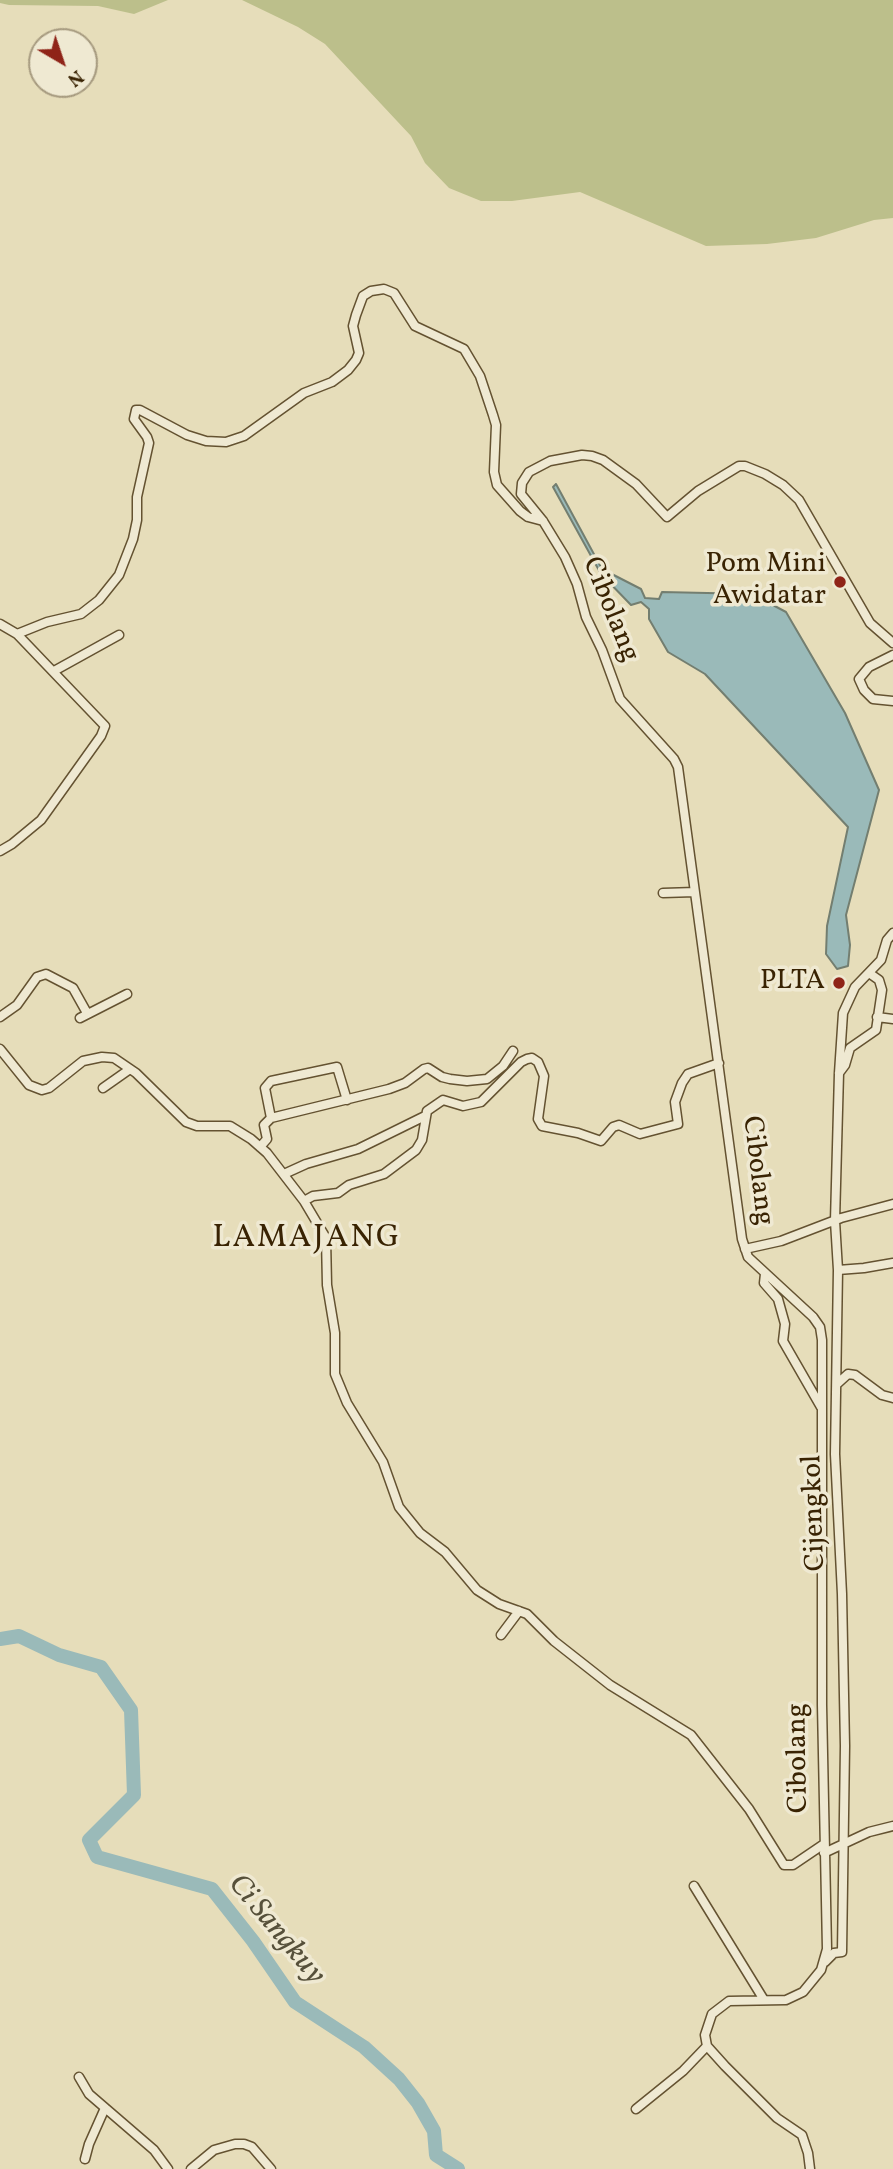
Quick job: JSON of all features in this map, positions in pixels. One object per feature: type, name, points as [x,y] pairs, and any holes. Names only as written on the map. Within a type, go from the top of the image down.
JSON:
[{"type":"street","points":[[17,634],[47,622],[81,614],[99,600],[119,575],[133,540],[137,520],[137,497],[149,443],[134,419],[136,410],[187,435],[206,441],[226,442],[244,436],[294,399],[332,382],[348,370],[359,353],[353,326],[359,303],[363,296],[371,291],[384,289],[394,293],[415,326],[464,349],[480,376],[496,425],[496,485],[513,505],[528,517],[543,521]]},
{"type":"street","name":"Cibolang","points":[[706,2046],[708,2022],[718,2009],[737,1999],[786,2000],[803,1992],[813,1983],[827,1950],[820,1327],[813,1317],[748,1256],[742,1239],[678,767],[620,699],[602,650],[586,617],[577,584],[543,521],[521,494],[522,484],[534,468],[582,455],[603,460],[636,484],[667,517],[709,483],[739,466],[765,474],[783,485],[799,500],[870,623],[893,643]]},
{"type":"street","points":[[0,624],[17,634],[54,671],[102,722],[104,729],[41,820],[12,845],[0,851]]},
{"type":"street","points":[[54,671],[119,635]]},
{"type":"street","points":[[893,655],[869,667],[859,679],[873,699],[893,701]]},
{"type":"street","points":[[663,893],[695,892]]},
{"type":"street","name":"Cijengkol","points":[[823,1963],[834,1953],[842,1952],[845,1746],[842,1594],[835,1454],[838,1269],[835,1221],[843,1013],[855,986],[881,960],[887,940],[893,933]]},
{"type":"street","points":[[869,973],[878,980],[882,990],[877,1017],[893,1019]]},
{"type":"street","points":[[0,1017],[17,1005],[37,977],[46,974],[73,988],[83,1016],[127,994]]},
{"type":"street","name":"Cijengkol","points":[[839,1073],[845,1065],[850,1048],[876,1030],[877,1017]]},
{"type":"street","points":[[0,1049],[29,1085],[42,1090],[49,1088],[74,1066],[92,1058],[114,1058],[133,1071],[186,1122],[197,1126],[230,1126],[260,1147],[304,1201],[326,1238],[327,1285],[335,1334],[335,1374],[347,1403],[383,1462],[399,1507],[420,1533],[445,1552],[477,1590],[499,1604],[527,1614],[554,1642],[624,1695],[691,1735],[749,1809],[784,1865],[793,1865],[824,1849],[893,1826]]},
{"type":"street","points":[[260,1147],[267,1139],[264,1125],[271,1118],[405,1083],[428,1068],[450,1079],[487,1079],[503,1066],[513,1051]]},
{"type":"street","points":[[304,1201],[313,1196],[338,1193],[349,1185],[384,1174],[416,1150],[422,1140],[427,1111],[443,1100],[463,1105],[481,1101],[521,1062],[532,1058],[542,1066],[544,1076],[538,1119],[542,1126],[601,1141],[613,1127],[619,1125],[636,1133],[653,1132],[678,1124],[675,1102],[688,1074],[719,1063]]},
{"type":"street","points":[[271,1118],[265,1088],[271,1081],[337,1067],[347,1100]]},
{"type":"street","points":[[103,1088],[133,1071]]},
{"type":"street","points":[[284,1174],[306,1164],[358,1149],[425,1116]]},
{"type":"street","name":"Cibolang","points":[[745,1249],[781,1241],[893,1204]]},
{"type":"street","points":[[838,1269],[893,1263]]},
{"type":"street","points":[[765,1274],[764,1283],[778,1299],[785,1324],[783,1341],[822,1409]]},
{"type":"street","points":[[836,1384],[845,1376],[855,1375],[882,1395],[893,1398]]},
{"type":"street","points":[[501,1635],[519,1611]]},
{"type":"street","points":[[694,1886],[764,2000]]},
{"type":"street","points":[[636,2109],[683,2071],[706,2046],[757,2099],[802,2135],[810,2169]]},
{"type":"street","points":[[79,2077],[89,2094],[154,2150],[169,2169]]},
{"type":"street","points":[[85,2159],[105,2108]]},
{"type":"street","points":[[191,2169],[214,2150],[244,2144],[258,2152],[271,2169]]},
{"type":"green space","points":[[0,0],[168,0],[134,14],[98,6],[9,5],[0,3]]},
{"type":"green space","points":[[242,0],[893,0],[893,218],[874,220],[816,238],[767,244],[706,246],[580,192],[512,201],[481,201],[449,188],[425,163],[411,136],[325,44],[298,27]]},
{"type":"water","points":[[556,484],[602,569],[641,589],[645,598],[659,599],[662,592],[752,594],[786,612],[845,713],[879,790],[846,915],[850,945],[848,966],[837,969],[826,954],[827,926],[848,827],[705,674],[668,652],[649,619],[649,609],[641,602],[631,605],[601,574],[553,487]]},
{"type":"waterway","name":"Ci Sangkuy","points":[[0,1639],[19,1636],[59,1655],[101,1667],[131,1710],[134,1795],[89,1840],[97,1857],[212,1889],[253,1941],[295,2002],[364,2047],[399,2079],[418,2103],[434,2131],[436,2155],[458,2169]]},
{"type":"place","name":"Pom Mini Awidatar","points":[[840,582]]},
{"type":"place","name":"PLTA","points":[[839,983]]},
{"type":"district","name":"LAMAJANG","points":[[307,1240]]}]
